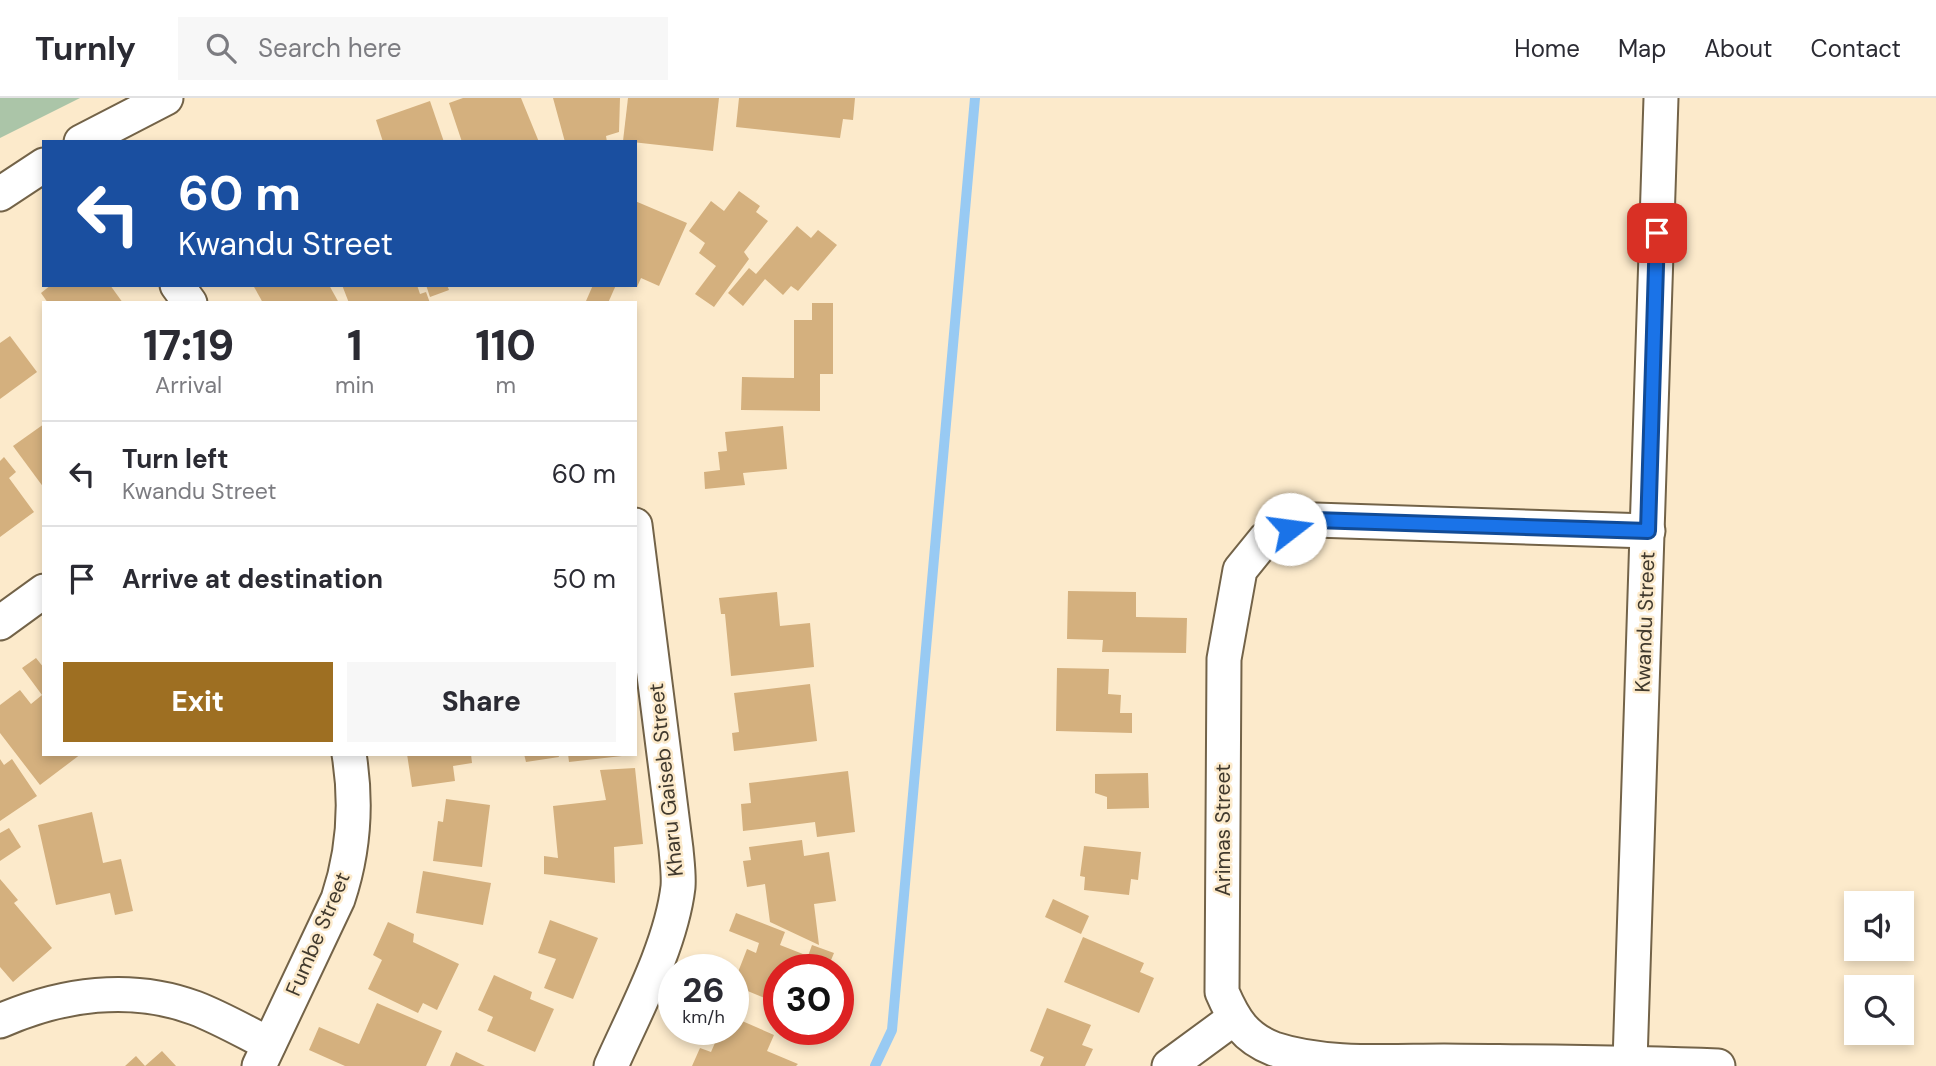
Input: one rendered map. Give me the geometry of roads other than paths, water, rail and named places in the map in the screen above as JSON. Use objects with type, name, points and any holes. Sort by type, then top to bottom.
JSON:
[{"type":"street","points":[[85,140],[166,98]]},
{"type":"street","name":"Kwandu Street","points":[[1630,1062],[1661,98]]},
{"type":"street","points":[[0,194],[42,166]]},
{"type":"street","name":"Arimas Street","points":[[1233,1019],[1222,992],[1224,659],[1240,570],[1266,538],[1315,520],[1648,531]]},
{"type":"street","name":"Kharu Gaiseb Street","points":[[611,1066],[647,987],[669,926],[678,886],[676,849],[637,541]]},
{"type":"street","points":[[0,622],[42,592]]},
{"type":"street","name":"Fumbe Street","points":[[264,1055],[338,898],[347,873],[354,818],[353,776],[349,756]]},
{"type":"street","points":[[0,1021],[31,1008],[64,1000],[130,994],[164,999],[197,1009],[264,1055]]},
{"type":"street","points":[[1169,1066],[1233,1019],[1257,1041],[1276,1050],[1330,1063],[1630,1062],[1717,1066]]},
{"type":"waterway","points":[[875,1066],[892,1030],[975,98]]}]
